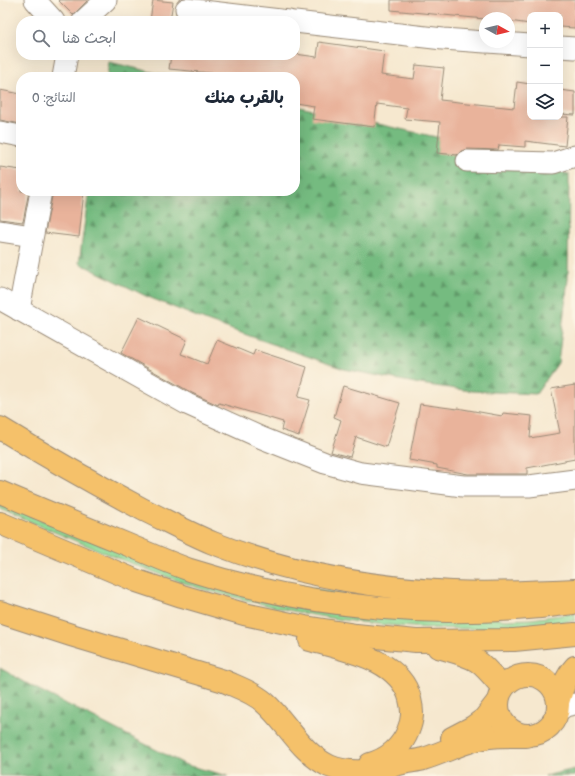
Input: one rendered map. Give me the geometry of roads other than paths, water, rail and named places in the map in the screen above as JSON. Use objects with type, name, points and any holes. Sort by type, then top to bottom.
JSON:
[{"type":"highway","points":[[0,428],[98,486],[173,524],[213,543],[294,569],[378,585],[430,591],[519,593],[575,590]]},
{"type":"highway","points":[[0,479],[77,513],[138,549]]},
{"type":"highway","points":[[0,492],[93,532],[190,570],[223,579],[323,601],[427,611],[542,607],[575,602]]},
{"type":"highway","points":[[0,523],[129,578]]},
{"type":"highway","points":[[0,538],[35,553],[71,564],[129,578],[244,614],[305,627],[356,635],[416,641],[514,640],[575,634]]},
{"type":"highway","points":[[219,607],[284,634],[363,655],[382,664],[398,676],[408,692],[413,710],[410,725],[404,741],[393,752],[380,760],[352,767],[328,766]]},
{"type":"highway","points":[[0,612],[224,681],[248,691],[264,701],[312,755],[328,766],[343,771],[363,772],[381,769],[407,762],[422,760],[473,740],[505,736],[526,736],[546,730],[563,706],[563,686],[569,674],[575,667]]},
{"type":"highway","points":[[416,641],[457,652],[477,662],[490,674],[501,695],[498,711],[501,720],[508,728],[516,733],[526,736]]},
{"type":"highway","points":[[407,762],[419,752],[473,727],[484,719],[509,682],[517,677],[526,675],[535,676],[543,680],[550,686],[563,706]]},
{"type":"street","points":[[36,0],[50,16]]},
{"type":"street","points":[[88,16],[106,0]]},
{"type":"street","points":[[186,9],[246,16]]},
{"type":"street","points":[[300,23],[443,39],[479,42]]},
{"type":"street","points":[[515,44],[527,45]]},
{"type":"street","points":[[563,47],[575,48]]},
{"type":"street","points":[[64,72],[66,60]]},
{"type":"street","points":[[0,132],[16,135]]},
{"type":"street","points":[[467,161],[554,163],[575,156]]},
{"type":"street","points":[[19,310],[40,196]]},
{"type":"street","points":[[0,231],[32,236]]},
{"type":"street","points":[[0,299],[187,404],[265,431],[325,463],[362,473],[463,486],[529,486],[575,480]]}]
